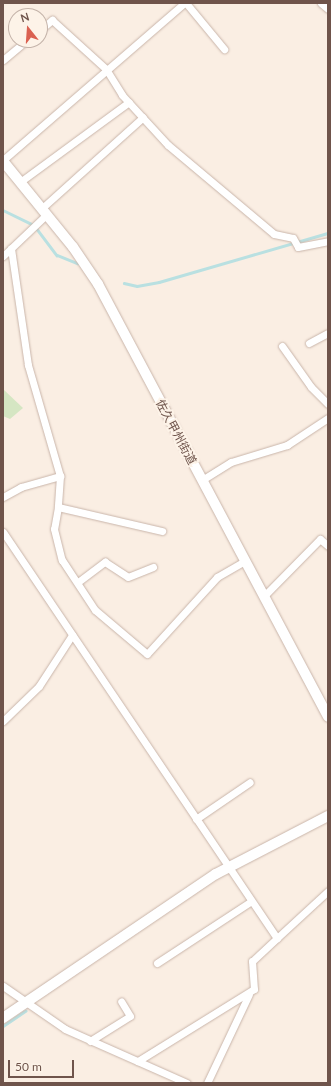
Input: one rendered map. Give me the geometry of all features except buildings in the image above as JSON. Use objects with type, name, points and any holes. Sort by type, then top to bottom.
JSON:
[{"type":"street","points":[[3,160],[76,100],[106,69],[185,3],[224,49]]},
{"type":"street","points":[[321,3],[328,9]]},
{"type":"street","points":[[48,23],[52,20],[106,69],[129,102],[168,145],[270,231],[295,243],[328,241]]},
{"type":"street","points":[[3,60],[17,48]]},
{"type":"street","points":[[20,182],[129,102]]},
{"type":"street","points":[[3,256],[44,212],[142,117]]},
{"type":"street","name":"佐久甲州街道","points":[[3,160],[98,284],[328,716]]},
{"type":"street","points":[[11,248],[28,365],[60,476],[58,507],[54,529],[59,554],[95,610],[147,654],[217,577],[245,561]]},
{"type":"street","points":[[309,343],[328,333]]},
{"type":"street","points":[[282,346],[311,387],[328,404]]},
{"type":"street","points":[[202,480],[231,462],[287,445],[328,418]]},
{"type":"street","points":[[3,497],[21,487],[60,476]]},
{"type":"street","points":[[58,507],[162,531]]},
{"type":"street","points":[[3,532],[229,868],[250,902],[277,938]]},
{"type":"street","points":[[264,596],[320,539],[328,546]]},
{"type":"street","points":[[78,582],[105,562],[118,574],[128,577],[153,567]]},
{"type":"street","points":[[3,721],[39,686],[72,635]]},
{"type":"street","points":[[196,819],[250,782]]},
{"type":"street","points":[[3,1018],[229,868],[328,816]]},
{"type":"street","points":[[207,1083],[249,994],[256,985],[249,967],[252,962],[328,891]]},
{"type":"street","points":[[157,963],[250,902]]},
{"type":"street","points":[[3,986],[90,1041],[187,1083]]},
{"type":"street","points":[[138,1061],[249,994]]},
{"type":"street","points":[[90,1041],[130,1016],[120,1001]]},
{"type":"green space","points":[[3,389],[23,408],[10,419],[3,416]]},
{"type":"waterway","points":[[3,210],[34,225],[57,255],[77,263]]},
{"type":"waterway","points":[[124,283],[137,286],[159,282],[328,233]]},
{"type":"waterway","points":[[3,1026],[25,1011]]}]
